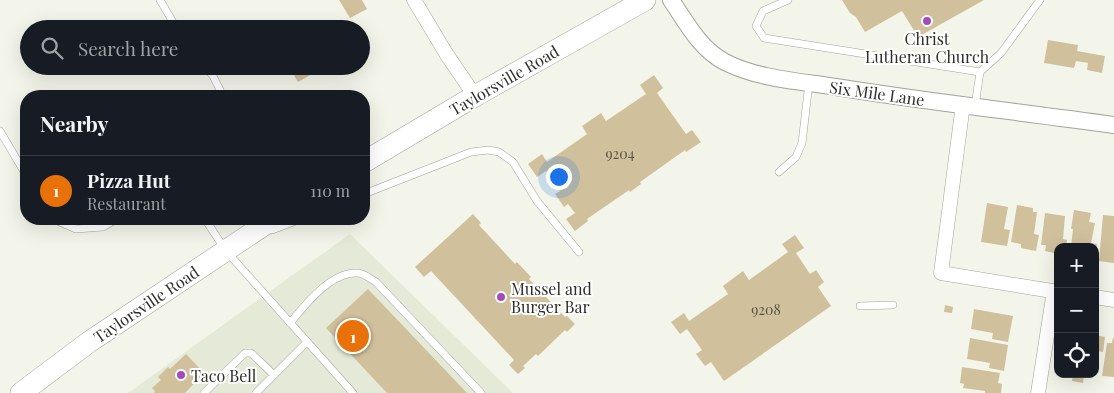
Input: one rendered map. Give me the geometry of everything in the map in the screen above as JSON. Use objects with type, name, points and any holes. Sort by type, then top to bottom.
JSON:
[{"type":"main road","name":"Taylorsville Road","points":[[370,158],[475,96],[645,0]]},
{"type":"main road","name":"Taylorsville Road","points":[[21,393],[89,342],[265,225]]},
{"type":"street","points":[[414,0],[447,56],[475,96]]},
{"type":"street","name":"Six Mile Lane","points":[[670,0],[701,44],[711,53],[725,62],[756,74],[1114,125]]},
{"type":"street","points":[[969,105],[941,273],[1054,291]]},
{"type":"street","points":[[1099,298],[1114,300]]},
{"type":"street","points":[[1038,393],[1054,302]]},
{"type":"lane","points":[[160,0],[172,20]]},
{"type":"lane","points":[[788,0],[763,11],[756,26],[764,38],[980,72]]},
{"type":"lane","points":[[969,105],[980,72],[1001,53],[1040,0]]},
{"type":"lane","points":[[212,75],[220,90]]},
{"type":"lane","points":[[779,172],[796,157],[802,143],[809,83]]},
{"type":"lane","points":[[0,131],[20,166]]},
{"type":"lane","points":[[370,192],[471,152],[488,150],[499,152],[514,162],[537,201],[579,252]]},
{"type":"lane","points":[[67,225],[76,229],[107,225]]},
{"type":"lane","points":[[210,225],[290,323],[353,393]]},
{"type":"lane","points":[[230,248],[286,225]]},
{"type":"lane","points":[[290,323],[316,292],[342,275],[359,273],[376,282],[481,393]]},
{"type":"lane","points":[[860,306],[893,305]]},
{"type":"lane","points":[[256,393],[307,342]]},
{"type":"lane","points":[[204,393],[245,353],[252,352],[274,375]]},
{"type":"lane","points":[[262,387],[268,393]]},
{"type":"shaded area","points":[[350,234],[513,393],[128,393]]},
{"type":"building","points":[[339,0],[362,0],[367,9],[350,18]]},
{"type":"building","name":"Christ Lutheran Church","points":[[842,0],[984,0],[918,37],[902,11],[865,32]]},
{"type":"building","points":[[1048,40],[1078,45],[1077,51],[1105,56],[1102,73],[1087,70],[1088,63],[1076,61],[1074,68],[1044,63]]},
{"type":"building","points":[[294,75],[310,75],[298,82]]},
{"type":"building","points":[[654,75],[663,88],[657,93],[686,134],[692,130],[701,142],[686,152],[685,150],[640,182],[641,184],[630,192],[629,190],[587,219],[588,221],[575,231],[566,219],[575,213],[568,204],[564,207],[555,194],[560,191],[546,171],[537,177],[528,164],[542,154],[547,162],[587,134],[582,126],[601,113],[606,121],[646,94],[640,85]]},
{"type":"building","points":[[987,203],[1008,207],[1004,229],[1010,230],[1007,246],[981,242]]},
{"type":"building","points":[[1017,205],[1033,208],[1033,212],[1037,212],[1034,234],[1039,235],[1036,251],[1021,248],[1021,244],[1011,242]]},
{"type":"building","points":[[1074,210],[1091,213],[1089,222],[1095,223],[1091,243],[1071,243],[1073,229],[1071,229]]},
{"type":"building","points":[[1045,213],[1065,216],[1063,239],[1067,240],[1067,243],[1054,243],[1054,253],[1045,251],[1046,245],[1041,245]]},
{"type":"building","name":"Mussel and Burger Bar","points":[[473,214],[481,223],[479,225],[515,264],[517,262],[531,277],[529,279],[565,317],[567,316],[575,324],[567,332],[565,330],[538,356],[536,354],[523,366],[525,368],[518,374],[509,365],[514,360],[431,271],[424,277],[415,267]]},
{"type":"building","points":[[1103,215],[1114,216],[1114,263],[1099,261]]},
{"type":"building","points":[[795,235],[804,248],[796,253],[810,274],[816,270],[824,282],[818,287],[831,306],[724,381],[711,362],[705,366],[696,354],[702,350],[687,329],[680,334],[671,322],[684,313],[689,321],[728,294],[723,286],[743,271],[749,280],[788,252],[782,244]]},
{"type":"building","points":[[368,289],[467,393],[387,393],[326,328]]},
{"type":"building","points":[[945,305],[953,307],[952,313],[944,312]]},
{"type":"building","points":[[974,309],[1013,316],[1008,342],[992,339],[993,333],[971,329]]},
{"type":"building","points":[[1099,336],[1105,337],[1103,352],[1099,351]]},
{"type":"building","points":[[970,338],[1008,345],[1004,371],[989,368],[990,363],[967,359]]},
{"type":"building","points":[[1113,338],[1114,377],[1102,376],[1107,343],[1112,343]]},
{"type":"building","name":"Taco Bell","points":[[186,354],[204,373],[185,393],[154,393],[155,391],[152,388],[161,380],[158,377]]},
{"type":"building","points":[[962,367],[1000,373],[998,383],[1002,384],[1001,393],[985,393],[985,391],[963,388],[964,384],[960,383]]},
{"type":"building","points":[[1072,378],[1084,378],[1083,383],[1072,381]]},
{"type":"place","name":"Christ Lutheran Church","points":[[927,21]]},
{"type":"place","name":"Mussel and Burger Bar","points":[[501,297]]},
{"type":"place","name":"Pizza Hut","points":[[353,336]]},
{"type":"place","name":"Taco Bell","points":[[181,375]]}]
